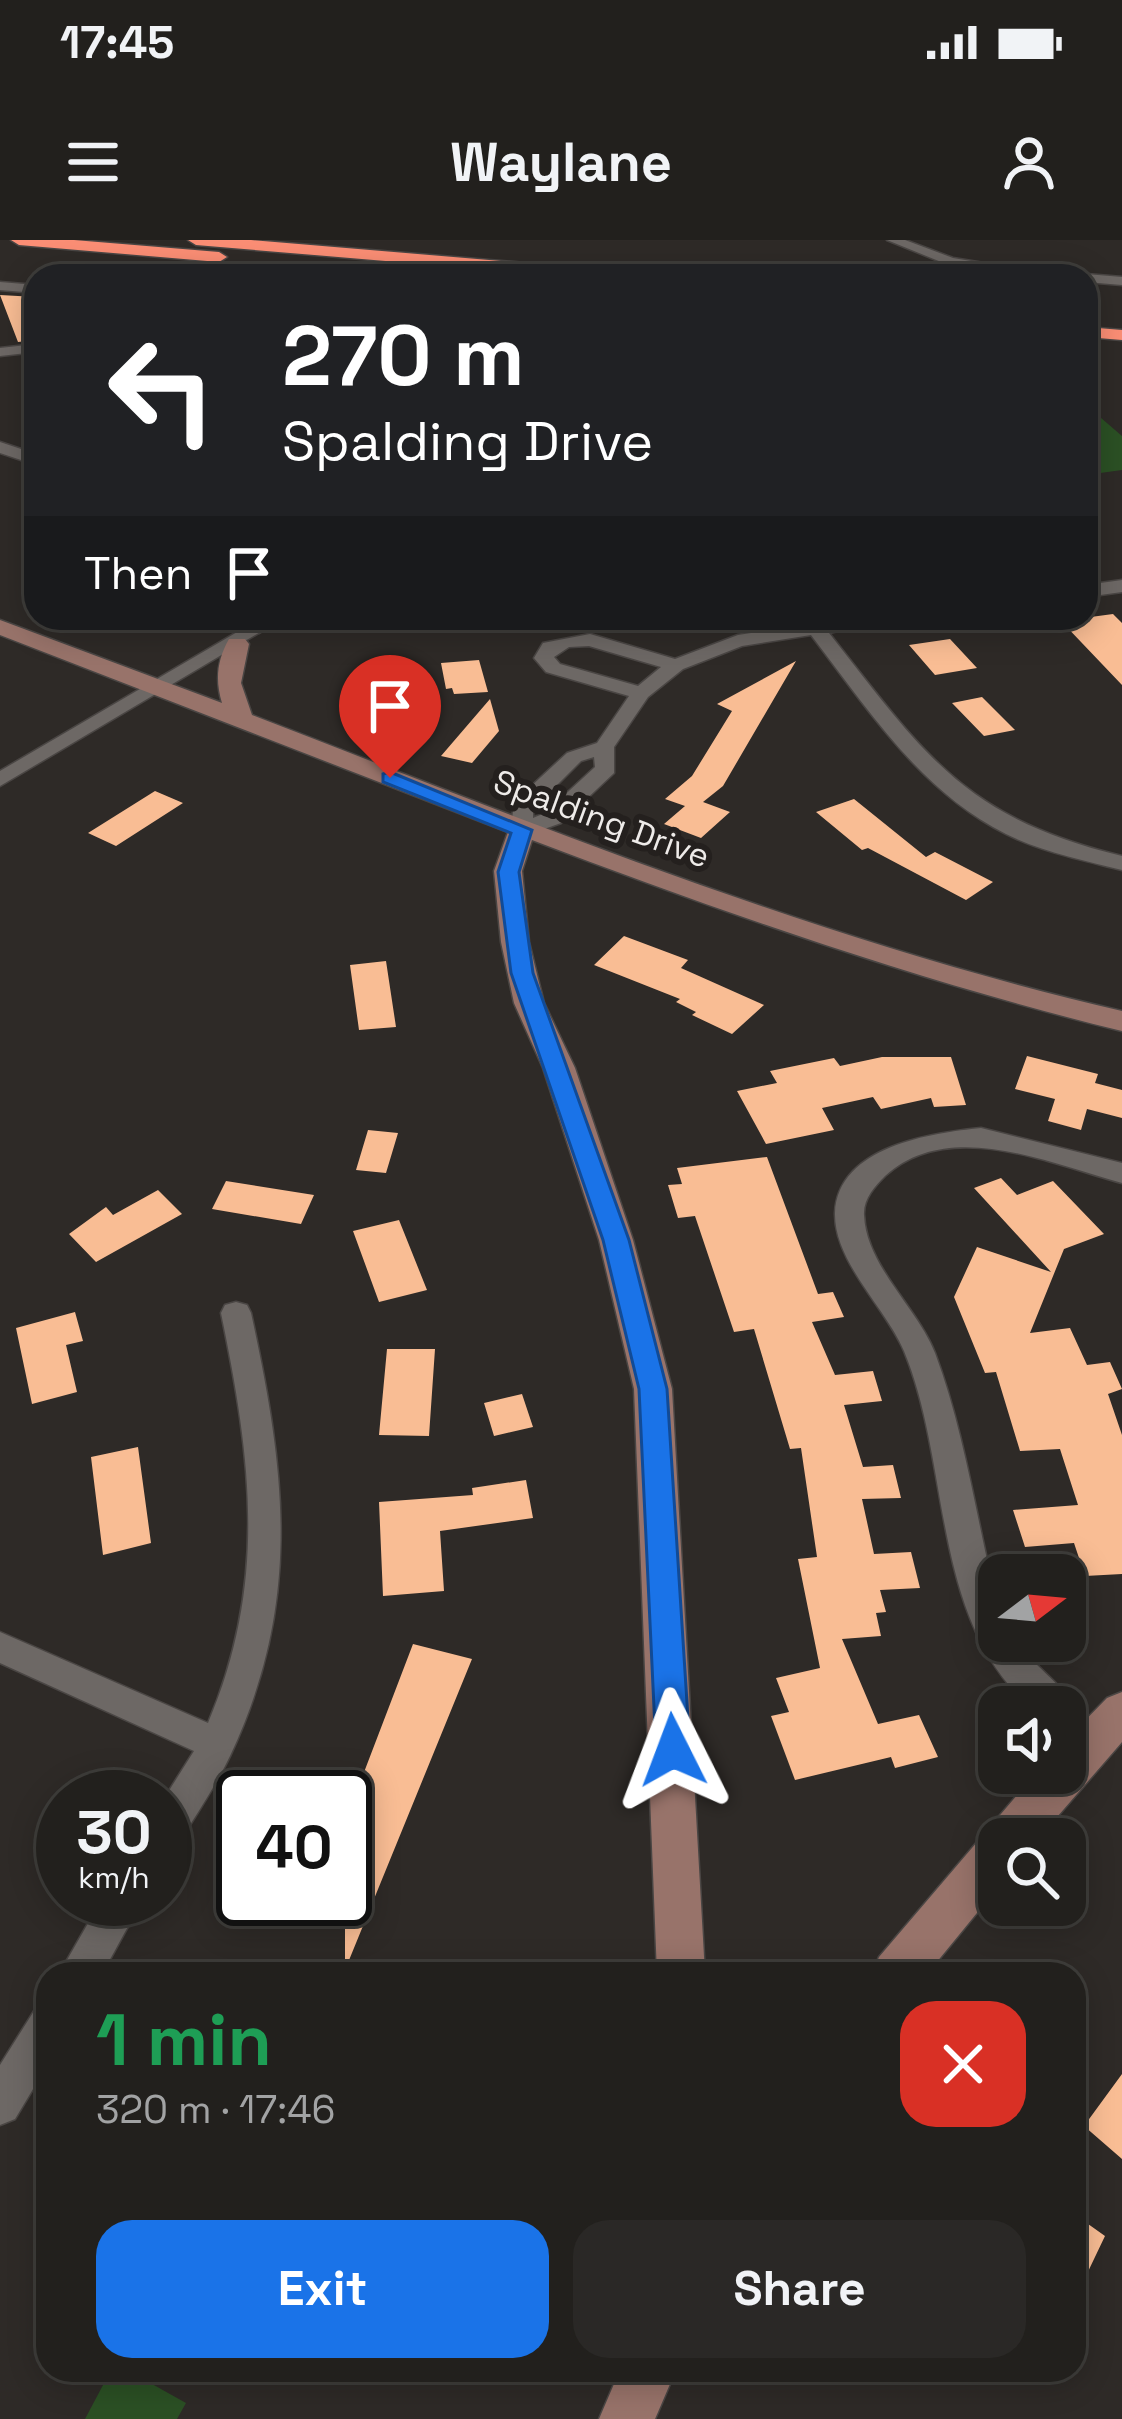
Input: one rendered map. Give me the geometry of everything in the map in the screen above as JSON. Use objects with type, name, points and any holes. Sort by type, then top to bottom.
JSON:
[{"type":"highway","points":[[19,240],[298,264]]},
{"type":"highway","points":[[196,240],[479,264]]},
{"type":"highway","points":[[0,251],[145,264]]},
{"type":"street","points":[[893,240],[966,264]]},
{"type":"street","name":"Spalding Drive","points":[[0,627],[522,830],[895,958],[1122,1021]]},
{"type":"street","points":[[0,780],[159,688],[240,630]]},
{"type":"street","points":[[242,720],[228,693],[226,673],[244,630]]},
{"type":"street","points":[[680,1962],[676,1795],[653,1389],[616,1240],[560,1068],[530,1003],[508,872],[522,830],[553,818],[606,768],[604,747],[641,693],[676,665],[738,641],[803,630]]},
{"type":"street","points":[[817,630],[932,776],[958,799],[1040,842],[1122,863]]},
{"type":"street","points":[[641,693],[553,668],[544,658],[550,647],[578,640],[676,665]]},
{"type":"street","points":[[1031,1686],[1018,1674],[982,1614],[938,1405],[917,1346],[857,1246],[849,1211],[861,1183],[886,1159],[924,1143],[981,1137],[1122,1173]]},
{"type":"street","points":[[192,1787],[218,1744],[258,1635],[271,1545],[262,1431],[236,1313]]},
{"type":"street","points":[[0,1647],[218,1744]]},
{"type":"street","points":[[1025,1818],[1043,1794]]},
{"type":"street","points":[[906,1962],[978,1876]]},
{"type":"street","points":[[95,1962],[112,1926]]},
{"type":"street","points":[[0,2104],[36,2045]]},
{"type":"street","points":[[627,2419],[643,2382]]},
{"type":"green space","points":[[1098,415],[1122,436],[1122,470],[1098,473]]},
{"type":"green space","points":[[105,2382],[148,2382],[186,2403],[177,2419],[85,2419]]},
{"type":"building","points":[[0,295],[24,296],[24,341],[18,342]]},
{"type":"building","points":[[1113,614],[1122,623],[1122,685],[1070,630],[1098,630],[1098,616]]},
{"type":"building","points":[[950,639],[977,668],[935,675],[909,645]]},
{"type":"building","points":[[479,660],[488,692],[454,694],[452,688],[446,689],[441,663]]},
{"type":"building","points":[[796,661],[723,786],[703,802],[730,812],[701,838],[664,824],[685,806],[665,799],[692,776],[732,711],[717,704]]},
{"type":"building","points":[[982,697],[1015,730],[984,736],[952,703]]},
{"type":"building","points":[[490,699],[499,731],[472,763],[441,756]]},
{"type":"building","points":[[155,791],[183,803],[116,846],[88,833]]},
{"type":"building","points":[[854,799],[926,857],[935,852],[993,882],[966,900],[868,848],[862,850],[816,812]]},
{"type":"building","points":[[624,936],[688,960],[681,968],[764,1005],[732,1034],[692,1015],[696,1012],[676,1002],[680,999],[594,965]]},
{"type":"building","points":[[386,961],[396,1027],[359,1030],[350,965]]},
{"type":"building","points":[[1027,1056],[1098,1074],[1095,1083],[1122,1090],[1122,1118],[1087,1109],[1081,1130],[1048,1121],[1055,1099],[1015,1089]]},
{"type":"building","points":[[882,1057],[951,1057],[966,1105],[934,1107],[931,1098],[881,1109],[873,1097],[822,1108],[834,1130],[766,1144],[737,1091],[777,1083],[770,1071],[834,1058],[840,1066]]},
{"type":"building","points":[[368,1130],[398,1133],[386,1173],[356,1170]]},
{"type":"building","points":[[767,1157],[818,1294],[833,1292],[844,1317],[812,1322],[835,1375],[873,1371],[882,1401],[844,1405],[863,1467],[893,1465],[901,1498],[862,1499],[874,1554],[911,1552],[920,1588],[880,1590],[886,1612],[876,1613],[881,1636],[842,1639],[878,1724],[919,1715],[938,1757],[895,1768],[891,1757],[795,1780],[771,1716],[789,1712],[776,1678],[820,1668],[798,1559],[817,1557],[801,1448],[790,1449],[754,1329],[734,1332],[695,1216],[678,1218],[668,1185],[682,1184],[677,1168]]},
{"type":"building","points":[[1001,1178],[1017,1195],[1053,1181],[1104,1234],[1064,1249],[1030,1333],[1070,1328],[1087,1365],[1110,1362],[1122,1389],[1108,1394],[1122,1435],[1122,1574],[1086,1576],[1086,1554],[1078,1554],[1074,1543],[1025,1547],[1013,1510],[1078,1505],[1060,1449],[1020,1451],[996,1372],[985,1373],[954,1297],[977,1247],[1051,1272],[974,1188]]},
{"type":"building","points":[[226,1181],[314,1195],[301,1224],[212,1209]]},
{"type":"building","points":[[158,1190],[182,1214],[96,1262],[69,1234],[106,1207],[113,1215]]},
{"type":"building","points":[[399,1220],[427,1290],[379,1302],[353,1231]]},
{"type":"building","points":[[75,1312],[83,1341],[66,1345],[77,1392],[32,1404],[16,1328]]},
{"type":"building","points":[[387,1349],[435,1349],[429,1436],[379,1435]]},
{"type":"building","points":[[522,1394],[533,1427],[494,1436],[484,1403]]},
{"type":"building","points":[[138,1447],[151,1543],[103,1555],[91,1457]]},
{"type":"building","points":[[526,1480],[533,1518],[440,1531],[444,1591],[383,1596],[379,1502],[473,1495],[472,1488]]},
{"type":"building","points":[[413,1644],[472,1659],[372,1904],[372,1770],[365,1770]]},
{"type":"building","points":[[345,1926],[363,1926],[348,1962]]},
{"type":"building","points":[[1122,2074],[1122,2159],[1086,2123]]},
{"type":"building","points":[[1086,2223],[1105,2236],[1086,2276]]},
{"type":"route","points":[[390,778],[522,830],[508,872],[522,973],[530,1003],[560,1068],[616,1240],[653,1389],[673,1750]]}]
